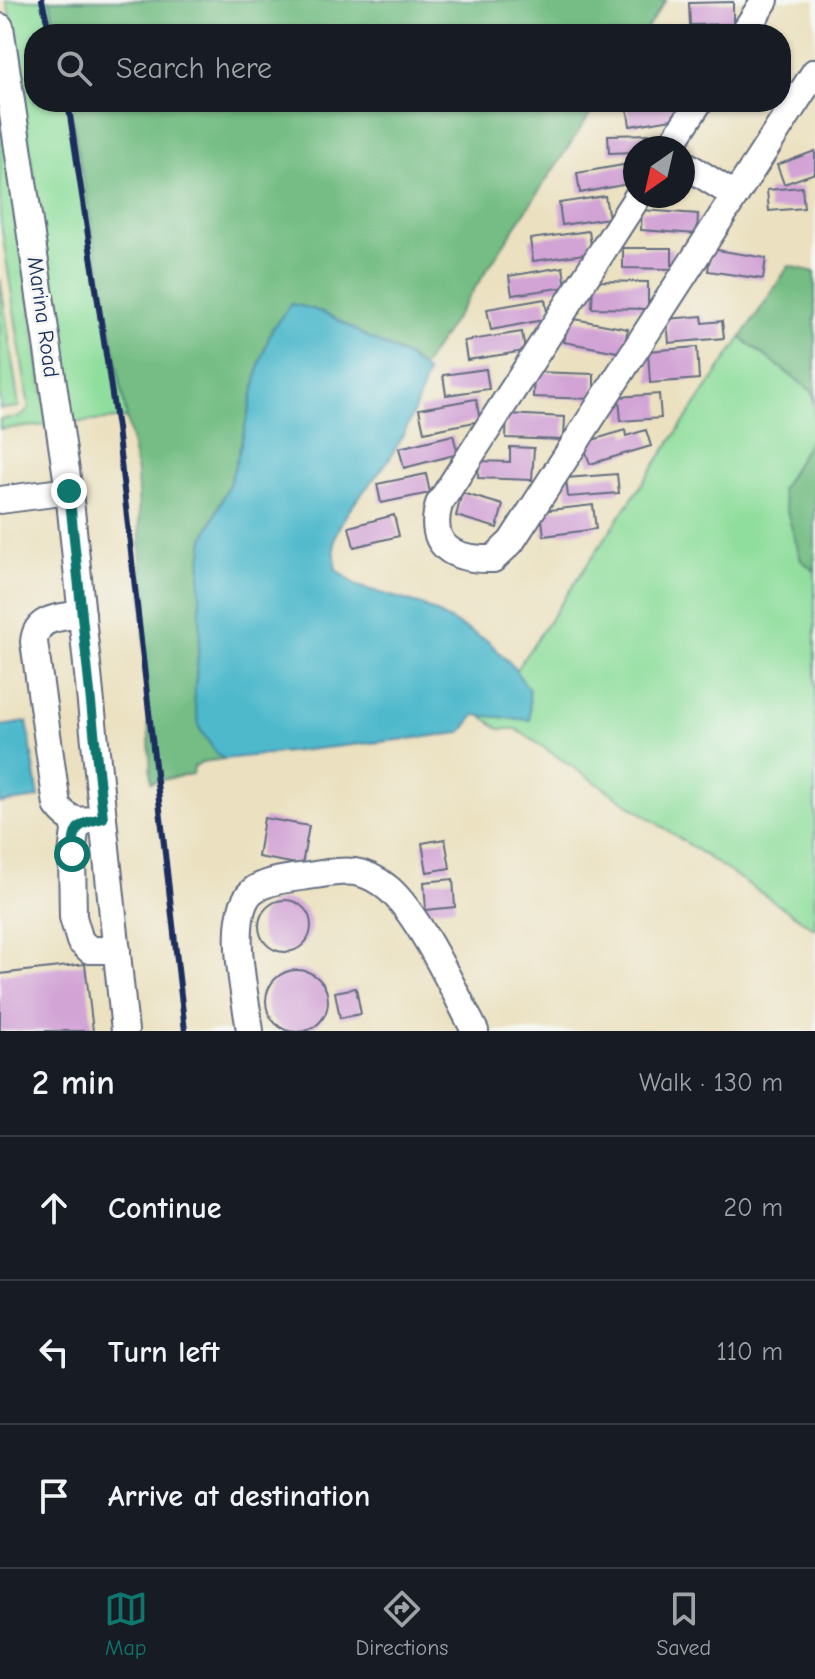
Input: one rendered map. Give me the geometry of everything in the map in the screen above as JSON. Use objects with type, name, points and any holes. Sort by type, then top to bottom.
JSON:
[{"type":"street","points":[[749,24],[765,0]]},
{"type":"street","name":"Marina Road","points":[[0,27],[69,491],[82,614],[93,820],[117,950],[125,1031]]},
{"type":"street","points":[[791,108],[815,72]]},
{"type":"street","points":[[677,136],[692,112]]},
{"type":"street","points":[[630,208],[439,504],[435,520],[441,539],[453,554],[469,560],[493,559],[511,542],[789,112]]},
{"type":"street","points":[[695,171],[734,195]]},
{"type":"street","points":[[0,500],[69,491]]},
{"type":"street","points":[[82,614],[44,621],[35,630],[34,642],[57,805],[74,821],[93,820]]},
{"type":"street","points":[[93,820],[75,831],[72,854],[75,923],[80,941],[90,950],[117,950]]},
{"type":"street","points":[[250,1031],[238,927],[241,908],[247,897],[255,889],[275,882],[357,871],[382,883],[407,910],[475,1031]]},
{"type":"green space","points":[[6,0],[50,0],[55,24],[24,24],[24,109]]},
{"type":"green space","points":[[50,0],[666,0],[650,24],[55,24]]},
{"type":"green space","points":[[0,104],[48,425],[0,429],[0,419],[20,416],[29,408],[0,217]]},
{"type":"green space","points":[[24,112],[71,112],[127,418],[70,423]]},
{"type":"green space","points":[[71,112],[591,112],[422,368],[406,355],[375,341],[261,360],[230,482],[204,539],[200,570],[200,634],[194,699],[217,754],[224,759],[202,762],[194,767],[193,774],[151,782],[137,473]]},
{"type":"green space","points":[[789,266],[815,272],[815,403],[813,392],[741,338]]},
{"type":"green space","points":[[0,278],[19,407],[0,409]]},
{"type":"green space","points":[[741,338],[813,392],[815,432],[781,490],[801,560],[815,571],[815,929],[516,729],[500,729],[480,715],[530,720],[528,690],[515,671]]},
{"type":"green space","points":[[815,432],[815,571],[801,560],[781,490]]},
{"type":"water","points":[[291,304],[334,318],[407,357],[427,373],[411,418],[395,449],[338,528],[334,541],[336,569],[357,586],[422,605],[488,641],[510,663],[529,690],[530,720],[475,715],[461,733],[224,759],[200,729],[194,699],[204,539],[230,482],[261,360],[272,329]]},
{"type":"water","points":[[27,722],[39,798],[0,803],[0,726]]},
{"type":"building","points":[[733,2],[733,24],[690,24],[689,3]]},
{"type":"building","points":[[628,112],[683,112],[684,117],[630,126]]},
{"type":"building","points":[[608,135],[654,136],[623,136],[623,152],[609,153]]},
{"type":"building","points":[[815,151],[815,173],[784,184],[777,165]]},
{"type":"building","points":[[623,165],[623,185],[580,193],[577,173]]},
{"type":"building","points":[[802,187],[804,208],[769,211],[767,190]]},
{"type":"building","points":[[605,196],[609,218],[562,225],[559,203]]},
{"type":"building","points":[[642,210],[698,214],[697,234],[641,230]]},
{"type":"building","points":[[589,231],[592,253],[533,261],[530,239]]},
{"type":"building","points":[[623,248],[672,248],[672,269],[623,268]]},
{"type":"building","points":[[711,249],[766,258],[763,279],[708,271]]},
{"type":"building","points":[[563,267],[566,287],[512,295],[509,276]]},
{"type":"building","points":[[593,281],[648,282],[648,309],[592,308]]},
{"type":"building","points":[[545,299],[548,319],[491,330],[487,309]]},
{"type":"building","points":[[702,316],[703,323],[722,321],[724,338],[669,343],[667,319]]},
{"type":"building","points":[[569,318],[628,329],[623,353],[564,342]]},
{"type":"building","points":[[522,332],[525,351],[467,360],[464,341]]},
{"type":"building","points":[[697,347],[699,379],[650,383],[648,351]]},
{"type":"building","points":[[486,369],[489,389],[446,395],[443,375]]},
{"type":"building","points":[[534,372],[594,374],[594,399],[533,397]]},
{"type":"building","points":[[659,394],[661,418],[621,421],[619,397]]},
{"type":"building","points":[[476,399],[480,421],[424,432],[419,409]]},
{"type":"building","points":[[507,414],[565,417],[564,440],[506,438]]},
{"type":"building","points":[[625,430],[626,436],[646,430],[651,446],[590,464],[583,443]]},
{"type":"building","points":[[453,435],[458,454],[404,468],[399,448]]},
{"type":"building","points":[[510,447],[534,448],[532,480],[478,478],[479,461],[510,462]]},
{"type":"building","points":[[426,474],[430,493],[381,503],[377,484]]},
{"type":"building","points":[[617,474],[619,493],[568,497],[566,478]]},
{"type":"building","points":[[462,493],[503,505],[497,528],[456,516]]},
{"type":"building","points":[[593,505],[596,529],[544,536],[541,511]]},
{"type":"building","points":[[394,515],[399,536],[354,547],[349,527]]},
{"type":"building","points":[[264,818],[309,826],[302,865],[258,857]]},
{"type":"building","points":[[445,839],[450,868],[427,872],[422,843]]},
{"type":"building","points":[[453,879],[455,907],[426,910],[424,882]]},
{"type":"building","points":[[285,900],[303,908],[311,926],[303,944],[285,952],[267,944],[259,926],[267,908]]},
{"type":"building","points":[[85,964],[93,1031],[0,1031],[0,974]]},
{"type":"building","points":[[297,970],[309,973],[319,979],[328,1001],[325,1013],[319,1023],[309,1029],[285,1029],[275,1023],[269,1013],[266,1001],[269,989],[275,979],[285,973]]},
{"type":"building","points":[[356,988],[361,1014],[340,1018],[335,992]]},
{"type":"railway","points":[[42,0],[48,24]]},
{"type":"railway","points":[[70,112],[117,428],[185,1031]]},
{"type":"route","points":[[69,491],[103,818],[82,822],[75,831],[72,854]]}]
